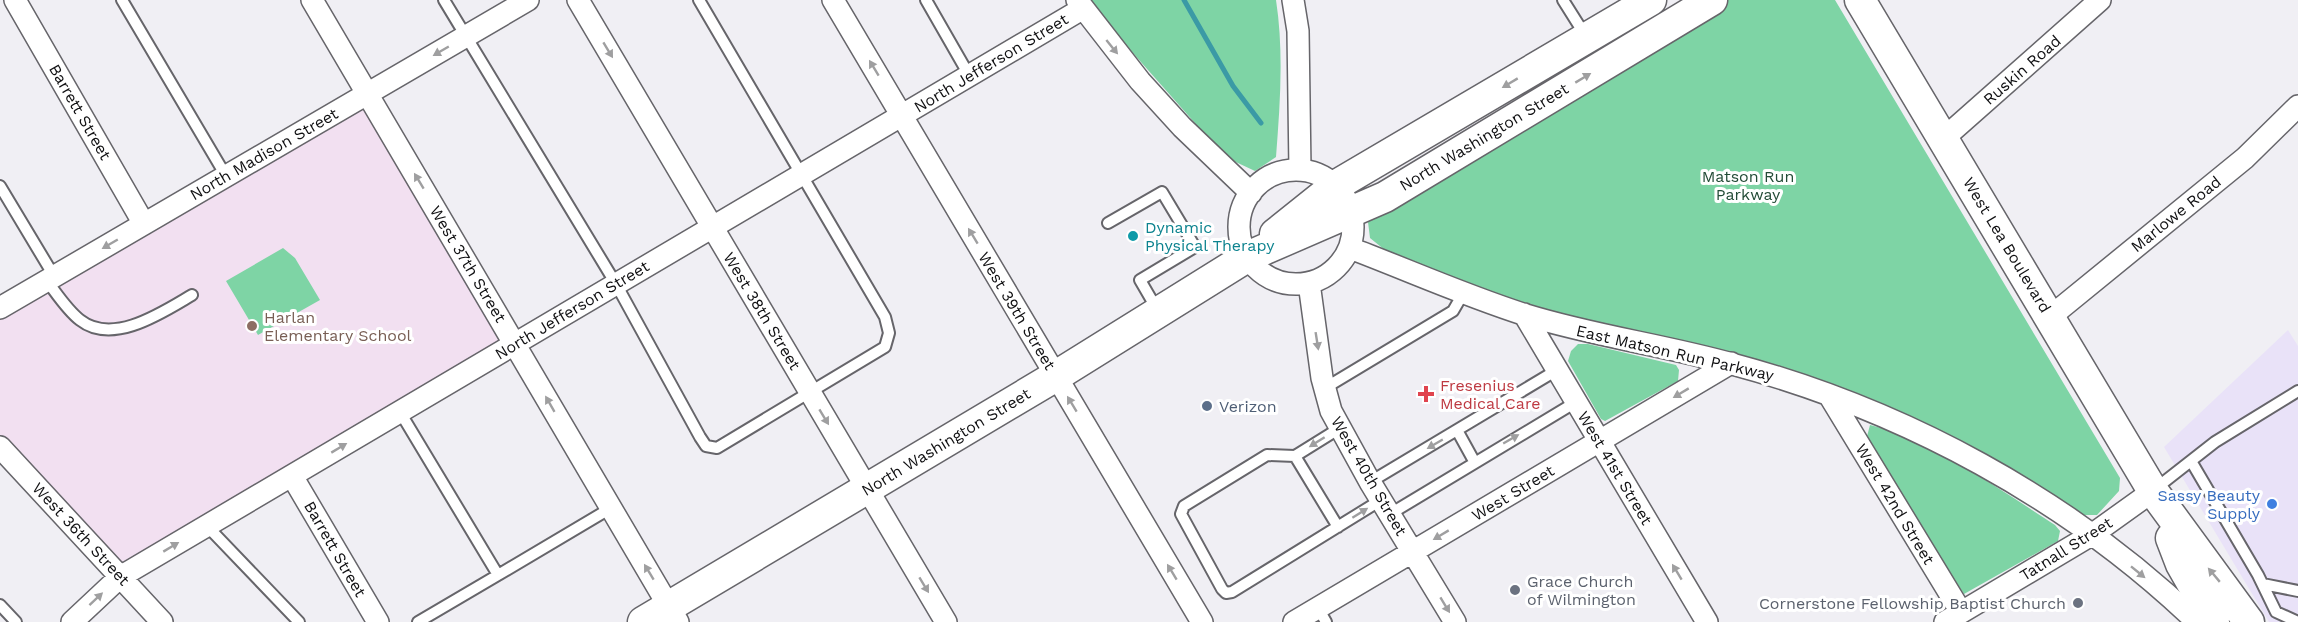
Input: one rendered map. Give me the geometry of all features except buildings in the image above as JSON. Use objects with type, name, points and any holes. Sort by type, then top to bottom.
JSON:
[{"type":"main road","name":"North Washington Street","points":[[1247,257],[1352,213],[1385,196],[1712,0]]},
{"type":"main road","name":"West Lea Boulevard","points":[[1860,0],[2152,491],[2249,622]]},
{"type":"main road","name":"North Washington Street","points":[[643,622],[674,614],[867,490],[1247,257],[1335,186],[1586,38],[1641,2]]},
{"type":"main road","name":"West Lea Boulevard","points":[[2152,491],[2181,564],[2214,622]]},
{"type":"street","name":"Barrett Street","points":[[15,0],[144,224]]},
{"type":"street","name":"West 37th Street","points":[[312,0],[674,614]]},
{"type":"street","name":"North Madison Street","points":[[0,308],[528,0]]},
{"type":"street","name":"West 38th Street","points":[[578,0],[946,622]]},
{"type":"street","name":"West 39th Street","points":[[833,0],[1202,622]]},
{"type":"street","points":[[1293,0],[1298,31],[1300,170]]},
{"type":"street","name":"Ruskin Road","points":[[1943,139],[2100,0]]},
{"type":"street","name":"North Jefferson Street","points":[[72,622],[120,577],[969,75],[1079,4]]},
{"type":"street","points":[[1079,4],[1151,93],[1251,193]]},
{"type":"street","name":"Marlowe Road","points":[[2050,317],[2245,158],[2298,106]]},
{"type":"street","points":[[1300,170],[1319,175],[1335,186],[1346,198],[1352,213],[1353,231],[1350,248],[1334,270],[1309,283],[1292,284],[1274,280],[1259,270],[1247,257],[1241,241],[1239,224],[1243,207],[1251,193],[1272,176],[1300,170]]},
{"type":"street","name":"East Matson Run Parkway","points":[[1350,248],[1524,314],[1628,342],[1731,363],[1829,395],[1930,437],[2019,487],[2093,534],[2197,622]]},
{"type":"street","name":"West 40th Street","points":[[1309,283],[1325,388],[1340,428],[1455,622]]},
{"type":"street","name":"West 41st Street","points":[[1524,314],[1707,622]]},
{"type":"street","name":"West Street","points":[[1294,622],[1322,615],[1413,552],[1731,363]]},
{"type":"street","name":"West 42nd Street","points":[[1829,395],[1958,619]]},
{"type":"street","name":"West 36th Street","points":[[0,447],[162,622]]},
{"type":"street","name":"Barrett Street","points":[[292,476],[378,622]]},
{"type":"street","name":"Tatnall Street","points":[[1958,619],[2093,534],[2152,491]]},
{"type":"lane","points":[[122,0],[226,176]]},
{"type":"lane","points":[[444,0],[616,284],[706,446],[717,448],[885,347],[889,333],[885,316],[699,0]]},
{"type":"lane","points":[[926,0],[969,75]]},
{"type":"lane","points":[[1563,0],[1586,38]]},
{"type":"lane","points":[[0,186],[50,279],[82,322],[105,328],[123,327],[149,320],[192,295]]},
{"type":"lane","points":[[1108,223],[1162,192],[1195,247],[1140,280],[1158,311]]},
{"type":"lane","points":[[1325,388],[1453,311],[1464,292]]},
{"type":"lane","points":[[1340,428],[1295,456],[1267,455],[1184,506],[1181,514],[1226,593],[1232,592],[1380,499],[1458,432],[1557,370]]},
{"type":"lane","points":[[2152,491],[2215,442],[2298,391]]},
{"type":"lane","points":[[1380,499],[1474,461],[1576,402]]},
{"type":"lane","points":[[400,412],[498,575]]},
{"type":"lane","points":[[1458,432],[1474,461]]},
{"type":"lane","points":[[1295,456],[1338,526]]},
{"type":"lane","points":[[2191,460],[2276,612],[2298,622]]},
{"type":"lane","points":[[418,622],[611,508]]},
{"type":"lane","points":[[207,526],[299,622]]},
{"type":"lane","points":[[2262,584],[2298,591]]},
{"type":"lane","points":[[0,605],[16,622]]},
{"type":"shaded area","name":"Harlan Elementary School","points":[[367,94],[514,344],[120,577],[0,447],[0,307]]},
{"type":"shaded area","points":[[2288,330],[2298,346],[2298,622],[2269,622],[2164,447]]},
{"type":"green space","points":[[1086,0],[1276,0],[1281,59],[1276,157],[1255,171],[1225,157]]},
{"type":"green space","name":"Matson Run Parkway","points":[[1726,0],[1835,0],[2120,478],[2119,491],[2097,515],[2077,515],[1942,434],[1638,337],[1508,301],[1396,259],[1370,238],[1367,214]]},
{"type":"green space","points":[[283,248],[295,258],[320,300],[258,335],[226,281]]},
{"type":"green space","points":[[1578,344],[1588,344],[1676,365],[1679,370],[1678,381],[1605,421],[1601,419],[1568,361],[1571,351]]},
{"type":"green space","points":[[1870,425],[1916,442],[1965,468],[2055,525],[2060,531],[2058,541],[1964,594],[1865,444]]},
{"type":"waterway","points":[[1184,0],[1233,86],[1261,123]]},
{"type":"place","name":"Dynamic Physical Therapy","points":[[1133,236]]},
{"type":"place","name":"Harlan Elementary School","points":[[252,326]]},
{"type":"place","name":"Fresenius Medical Care","points":[[1426,394]]},
{"type":"place","name":"Verizon","points":[[1207,406]]},
{"type":"place","name":"Sassy Beauty Supply","points":[[2272,504]]},
{"type":"place","name":"Grace Church of Wilmington","points":[[1515,590]]},
{"type":"place","name":"Cornerstone Fellowship Baptist Church","points":[[2078,603]]}]
